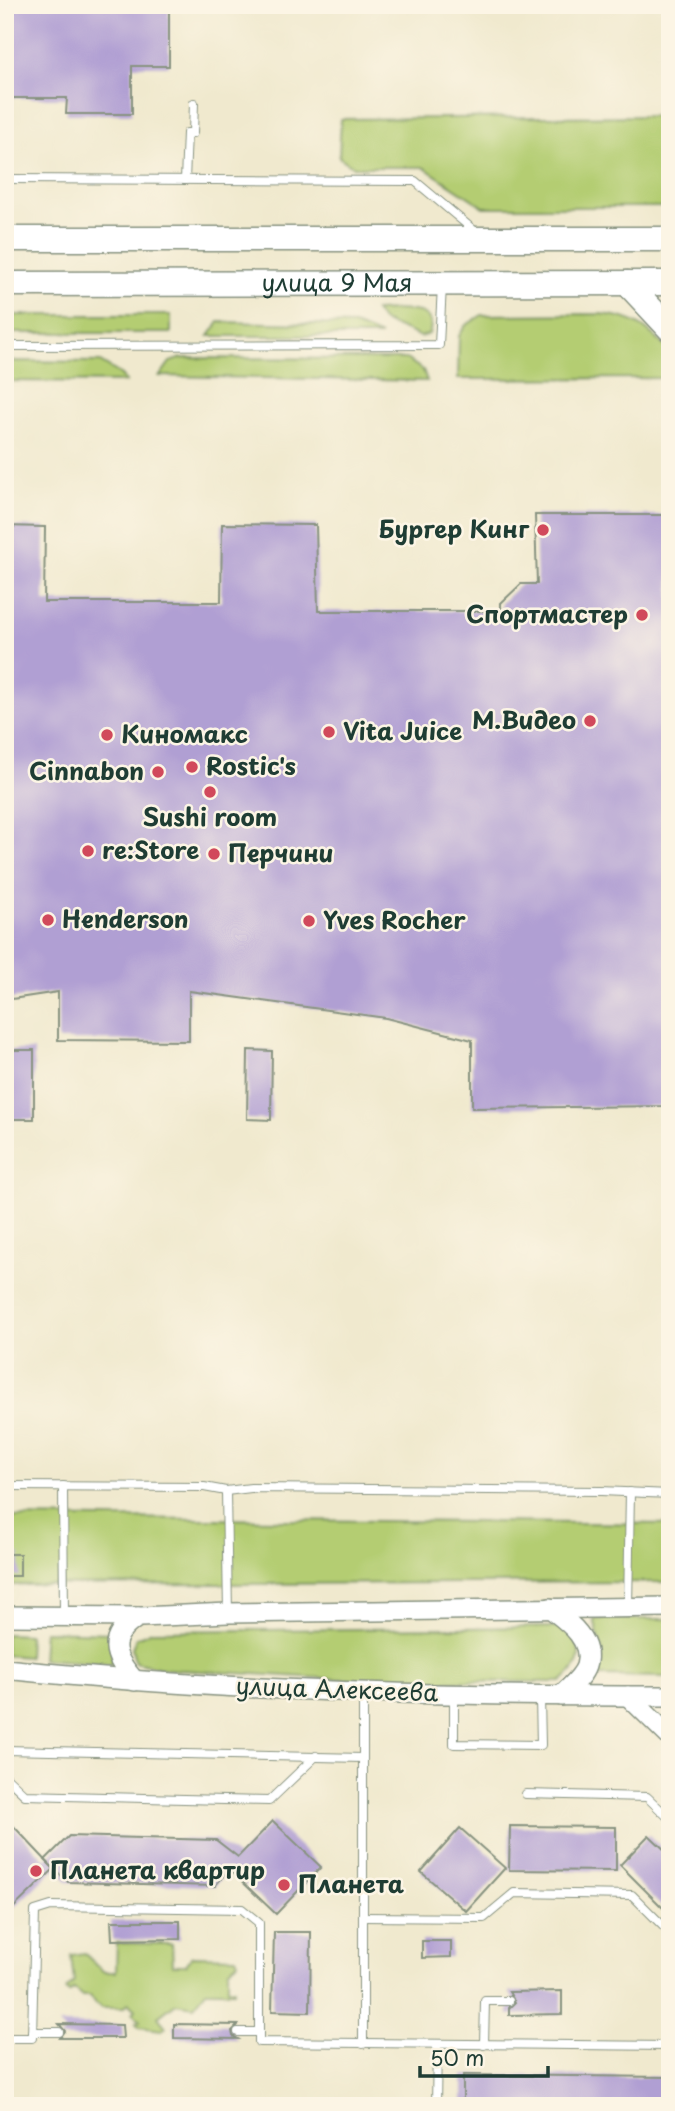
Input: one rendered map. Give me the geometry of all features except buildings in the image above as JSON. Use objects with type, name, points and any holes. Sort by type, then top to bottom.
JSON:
[{"type":"main road","name":"улица 9 Мая","points":[[5,239],[670,239]]},
{"type":"main road","name":"улица 9 Мая","points":[[5,284],[670,283]]},
{"type":"main road","points":[[627,284],[670,329]]},
{"type":"street","points":[[5,1616],[138,1617],[228,1613],[670,1607]]},
{"type":"street","points":[[550,1608],[583,1637],[586,1653],[586,1665],[561,1696]]},
{"type":"street","points":[[135,1681],[116,1656],[116,1642],[124,1626],[138,1617]]},
{"type":"street","name":"улица Алексеева","points":[[5,1669],[135,1681],[363,1693],[540,1697],[670,1696]]},
{"type":"street","points":[[628,1696],[670,1737]]},
{"type":"lane","points":[[185,180],[187,133],[193,133],[194,103]]},
{"type":"lane","points":[[5,179],[415,181],[484,239]]},
{"type":"lane","points":[[5,346],[439,345],[442,285]]},
{"type":"lane","points":[[5,1486],[204,1487],[226,1491],[262,1488],[670,1494]]},
{"type":"lane","points":[[63,1486],[64,1616]]},
{"type":"lane","points":[[226,1491],[228,1613]]},
{"type":"lane","points":[[628,1608],[631,1492]]},
{"type":"lane","points":[[363,1693],[363,2044]]},
{"type":"lane","points":[[454,1695],[454,1744],[541,1745],[540,1697]]},
{"type":"lane","points":[[5,1750],[363,1758]]},
{"type":"lane","points":[[5,1776],[25,1795],[269,1801],[316,1756]]},
{"type":"lane","points":[[526,1794],[647,1797],[670,1819]]},
{"type":"lane","points":[[363,1917],[484,1918],[514,1893],[632,1895],[670,1933]]},
{"type":"lane","points":[[5,2038],[32,2038],[35,1911],[51,1906],[242,1909],[259,1923],[260,2042],[670,2046]]},
{"type":"lane","points":[[484,2045],[485,2001],[509,2001]]},
{"type":"lane","points":[[32,2032],[59,2032]]},
{"type":"lane","points":[[238,2032],[259,2032]]},
{"type":"lane","points":[[436,2106],[437,2045]]},
{"type":"green space","points":[[670,102],[670,207],[484,207],[423,167],[354,167],[339,157],[341,119],[656,116]]},
{"type":"green space","points":[[403,310],[422,313],[428,317],[431,324],[429,334],[421,337],[382,321],[375,311]]},
{"type":"green space","points":[[601,314],[632,321],[655,336],[670,352],[670,378],[458,379],[459,336],[465,326],[482,315]]},
{"type":"green space","points":[[5,315],[171,315],[171,333],[5,333]]},
{"type":"green space","points":[[219,322],[354,325],[381,336],[209,336]]},
{"type":"green space","points":[[182,358],[406,359],[423,370],[427,381],[160,376],[170,362]]},
{"type":"green space","points":[[5,361],[100,362],[120,374],[126,382],[5,381]]},
{"type":"green space","points":[[5,1517],[670,1524],[670,1582],[5,1585]]},
{"type":"green space","points":[[594,1619],[670,1619],[670,1677],[595,1676],[602,1651]]},
{"type":"green space","points":[[557,1627],[576,1638],[579,1652],[578,1663],[561,1682],[373,1681],[164,1669],[135,1662],[132,1648],[136,1638],[152,1631]]},
{"type":"green space","points":[[44,1631],[112,1633],[112,1664],[42,1659]]},
{"type":"green space","points":[[5,1634],[29,1635],[28,1657],[5,1655]]},
{"type":"green space","points":[[117,1943],[172,1944],[173,1965],[186,1965],[192,1956],[236,1957],[238,1962],[228,1970],[228,1988],[234,1991],[206,1991],[194,2006],[176,2003],[158,2017],[166,2027],[162,2030],[139,2027],[136,2023],[140,2021],[132,2013],[135,2010],[128,2003],[123,2008],[101,2008],[89,1996],[82,1996],[74,1989],[69,1993],[66,1990],[74,1982],[71,1955],[84,1953],[104,1972],[116,1972]]},
{"type":"place","name":"Бургер Кинг","points":[[543,530]]},
{"type":"place","name":"Спортмастер","points":[[642,615]]},
{"type":"place","name":"М.Видео","points":[[590,721]]},
{"type":"place","name":"Vita Juice","points":[[329,732]]},
{"type":"place","name":"Киномакс","points":[[107,735]]},
{"type":"place","name":"Rostic's","points":[[192,767]]},
{"type":"place","name":"Cinnabon","points":[[158,772]]},
{"type":"place","name":"Sushi room","points":[[210,792]]},
{"type":"place","name":"re:Store","points":[[88,851]]},
{"type":"place","name":"Перчини","points":[[214,854]]},
{"type":"place","name":"Henderson","points":[[48,920]]},
{"type":"place","name":"Yves Rocher","points":[[309,921]]},
{"type":"place","name":"Планета квартир","points":[[36,1871]]},
{"type":"place","name":"Планета","points":[[284,1885]]}]
